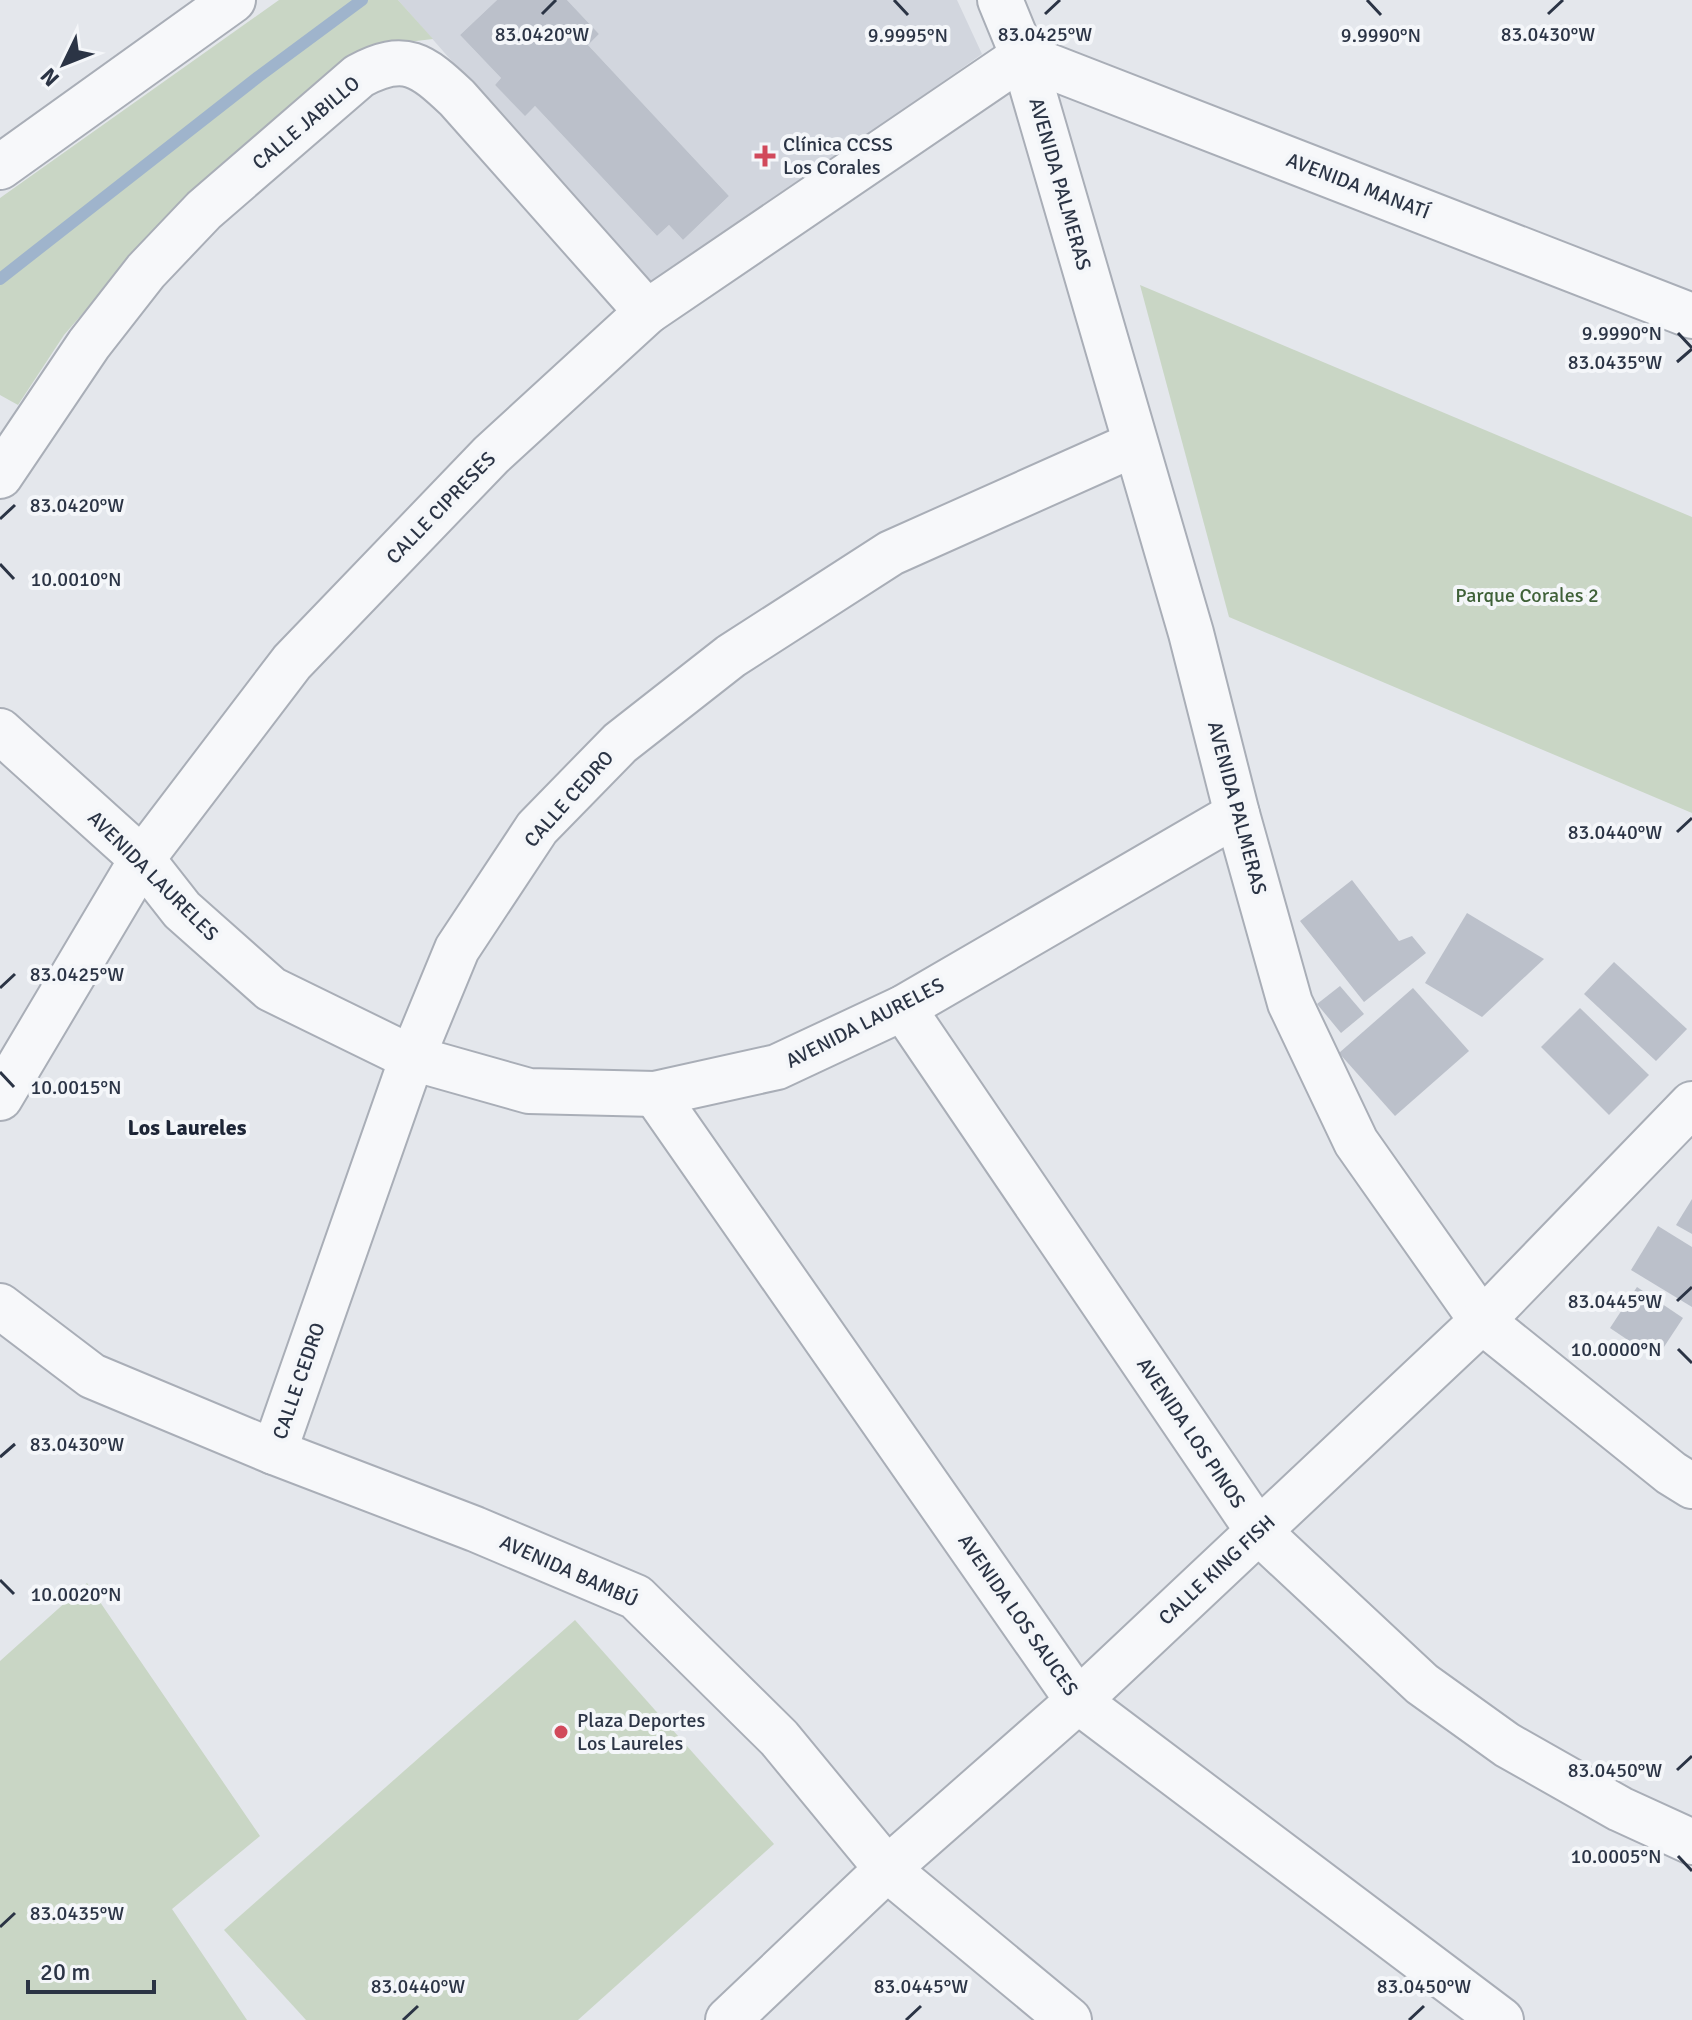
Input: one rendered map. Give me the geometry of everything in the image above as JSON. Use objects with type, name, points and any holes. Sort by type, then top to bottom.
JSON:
[{"type":"street","name":"AVENIDA PALMERAS","points":[[1000,0],[1023,56],[1191,633],[1290,1003],[1356,1142],[1482,1321],[1671,1473],[1692,1486]]},
{"type":"street","points":[[0,167],[230,1]]},
{"type":"street","name":"CALLE CIPRESES","points":[[0,1098],[142,859],[292,662],[491,455],[647,312],[1023,56]]},
{"type":"street","name":"AVENIDA MANATÍ","points":[[1023,56],[1692,316]]},
{"type":"street","name":"CALLE JABILLO","points":[[0,476],[73,367],[146,271],[204,210],[359,76],[381,64],[405,63],[429,72],[457,98],[647,312]]},
{"type":"street","name":"CALLE CEDRO","points":[[274,1452],[412,1058],[457,949],[537,828],[620,743],[731,656],[891,553],[1135,444]]},
{"type":"street","name":"AVENIDA LAURELES","points":[[0,731],[142,859],[182,910],[271,989],[412,1058],[529,1091],[655,1094],[777,1067],[903,1008],[1237,814]]},
{"type":"street","name":"AVENIDA LOS PINOS","points":[[903,1008],[1258,1531],[1422,1684],[1507,1745],[1620,1809],[1692,1842]]},
{"type":"street","name":"AVENIDA LOS SAUCES","points":[[655,1094],[1078,1701],[1501,2020]]},
{"type":"street","name":"CALLE KING FISH","points":[[728,2020],[887,1869],[1078,1701],[1482,1321],[1692,1104]]},
{"type":"street","name":"AVENIDA BAMBÚ","points":[[0,1306],[92,1376],[274,1452],[475,1529],[636,1597],[779,1738],[887,1869],[1069,2020]]},
{"type":"shaded area","name":"Clínica CCSS Los Corales","points":[[398,0],[497,0],[460,35],[501,78],[495,85],[525,115],[535,106],[657,236],[669,225],[683,240],[729,196],[588,45],[599,34],[567,0],[957,0],[982,54],[652,288]]},
{"type":"green space","points":[[279,0],[398,0],[433,39],[391,44],[156,229],[64,335],[18,405],[0,395],[0,198]]},
{"type":"green space","name":"Parque Corales 2","points":[[1140,285],[1692,517],[1692,813],[1229,617]]},
{"type":"green space","points":[[87,1583],[260,1836],[172,1909],[247,2020],[0,2020],[0,1661]]},
{"type":"green space","name":"Plaza Deportes Los Laureles","points":[[575,1620],[774,1844],[578,2020],[306,2020],[224,1930]]},
{"type":"building","points":[[497,0],[567,0],[599,34],[588,45],[729,196],[683,240],[669,225],[657,236],[535,106],[525,116],[495,85],[501,78],[460,35]]},
{"type":"building","points":[[1352,880],[1399,941],[1412,936],[1426,953],[1364,1002],[1300,921]]},
{"type":"building","points":[[1467,913],[1544,959],[1482,1017],[1425,983]]},
{"type":"building","points":[[1614,962],[1687,1029],[1656,1061],[1584,994]]},
{"type":"building","points":[[1340,986],[1364,1014],[1341,1033],[1317,1004]]},
{"type":"building","points":[[1413,988],[1469,1051],[1395,1116],[1339,1053]]},
{"type":"building","points":[[1580,1008],[1649,1075],[1609,1115],[1541,1047]]},
{"type":"building","points":[[1692,1199],[1692,1234],[1676,1225]]},
{"type":"building","points":[[1658,1226],[1692,1247],[1692,1307],[1631,1270]]},
{"type":"building","points":[[1637,1287],[1683,1318],[1656,1359],[1610,1328]]},
{"type":"waterway","points":[[0,279],[258,77],[362,0]]},
{"type":"place","name":"Clínica CCSS Los Corales","points":[[765,156]]},
{"type":"place","name":"Plaza Deportes Los Laureles","points":[[561,1732]]},
{"type":"district","name":"Los Laureles","points":[[187,1127]]}]
